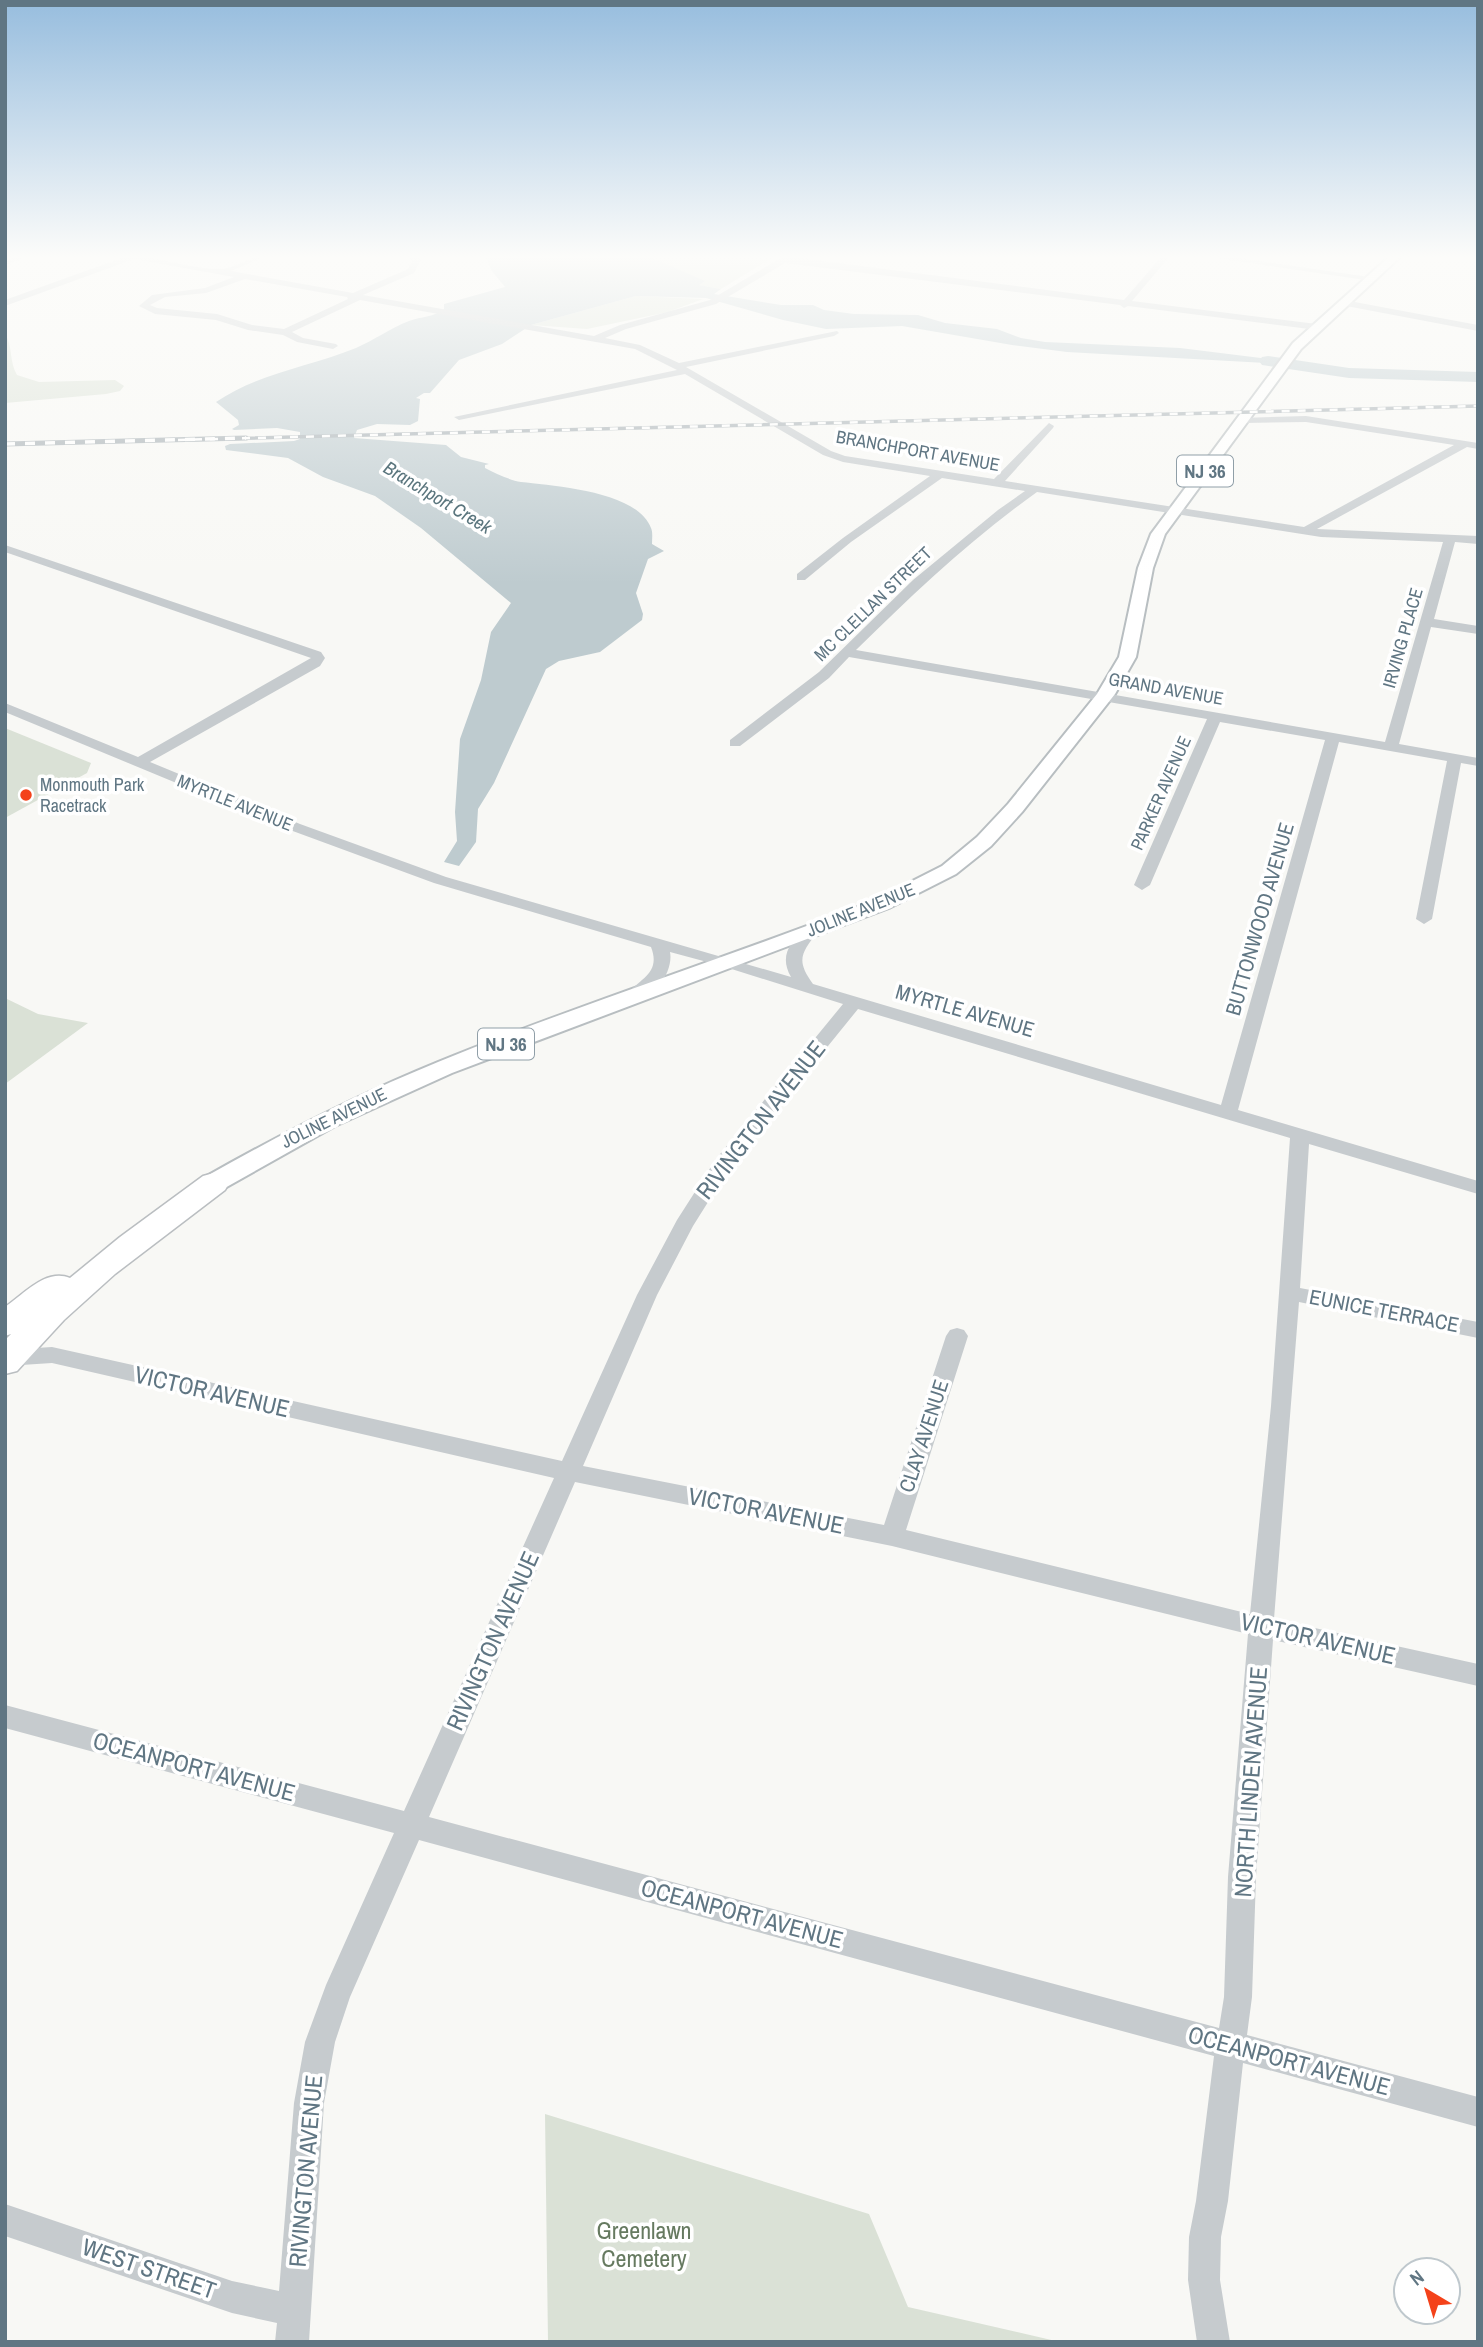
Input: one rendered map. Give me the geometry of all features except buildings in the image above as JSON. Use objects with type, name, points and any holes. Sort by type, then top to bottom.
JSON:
[{"type":"highway","name":"NJ 36","points":[[15,1347],[116,1243],[214,1183]]},
{"type":"main road","name":"JOLINE AVENUE","points":[[214,1183],[297,1135],[370,1098],[635,995],[890,902],[919,888],[976,849],[1013,808],[1120,674],[1132,645],[1143,568],[1158,534],[1284,366]]},
{"type":"street","name":"BRANCHPORT AVENUE","points":[[676,366],[836,457],[1305,531],[1478,540]]},
{"type":"street","points":[[459,417],[697,366]]},
{"type":"street","points":[[1244,420],[1306,419],[1471,445]]},
{"type":"street","points":[[997,483],[1049,426]]},
{"type":"street","points":[[1305,531],[1471,445]]},
{"type":"street","points":[[802,577],[847,540],[940,474]]},
{"type":"street","name":"MC CLELLAN STREET","points":[[735,743],[848,653],[924,576],[1002,512],[1035,489]]},
{"type":"street","name":"IRVING PLACE","points":[[1391,747],[1450,539]]},
{"type":"street","points":[[5,548],[316,655],[318,658],[315,663],[137,764]]},
{"type":"street","points":[[1425,622],[1478,630]]},
{"type":"street","name":"GRAND AVENUE","points":[[848,653],[1478,762]]},
{"type":"street","name":"MYRTLE AVENUE","points":[[5,707],[137,764],[295,827],[438,879],[657,944],[728,962],[1478,1188]]},
{"type":"street","name":"PARKER AVENUE","points":[[1142,886],[1215,717]]},
{"type":"street","name":"BUTTONWOOD AVENUE","points":[[1228,1113],[1333,738]]},
{"type":"street","points":[[1424,919],[1455,758]]},
{"type":"street","points":[[808,988],[797,973],[792,960],[796,946],[810,931]]},
{"type":"street","points":[[635,995],[659,975],[663,955],[657,944]]},
{"type":"street","name":"RIVINGTON AVENUE","points":[[292,2342],[309,2103],[320,2042],[336,1995],[647,1295],[697,1203],[729,1156],[854,1002]]},
{"type":"street","name":"NORTH LINDEN AVENUE","points":[[1214,2342],[1203,2280],[1205,2237],[1238,1997],[1242,1877],[1300,1136]]},
{"type":"street","name":"EUNICE TERRACE","points":[[1289,1293],[1478,1330]]},
{"type":"street","name":"CLAY AVENUE","points":[[892,1536],[957,1336]]},
{"type":"street","name":"VICTOR AVENUE","points":[[15,1347],[569,1472],[892,1536],[1262,1628],[1478,1675]]},
{"type":"street","name":"OCEANPORT AVENUE","points":[[5,1716],[1478,2112]]},
{"type":"street","name":"WEST STREET","points":[[5,2220],[232,2297],[294,2310]]},
{"type":"green space","points":[[5,366],[13,366],[17,375],[39,382],[115,380],[124,386],[120,391],[106,394],[5,403]]},
{"type":"green space","name":"Monmouth Park Racetrack","points":[[5,728],[91,763],[87,773],[5,818]]},
{"type":"green space","points":[[5,998],[38,1014],[88,1023],[5,1084]]},
{"type":"green space","name":"Greenlawn Cemetery","points":[[545,2114],[869,2214],[908,2307],[1060,2342],[548,2342]]},
{"type":"water","name":"Branchport Creek","points":[[304,366],[454,366],[430,393],[416,398],[420,399],[418,421],[410,425],[377,424],[357,430],[354,438],[446,445],[461,457],[489,464],[485,465],[485,468],[512,480],[613,498],[643,516],[652,530],[652,544],[664,551],[648,559],[636,593],[643,614],[642,620],[600,652],[559,661],[546,669],[494,783],[478,809],[476,842],[459,866],[444,862],[457,841],[455,812],[460,739],[481,680],[491,632],[511,603],[421,528],[375,496],[323,477],[288,458],[226,450],[225,446],[230,444],[300,439],[300,432],[277,428],[234,430],[232,429],[239,425],[238,420],[216,402],[267,377]]},
{"type":"waterway","points":[[1299,366],[1349,373],[1478,377]]},
{"type":"railway","points":[[178,440],[1478,406]]},
{"type":"railway","points":[[5,444],[246,438]]},
{"type":"place","name":"Monmouth Park Racetrack","points":[[26,795]]}]
